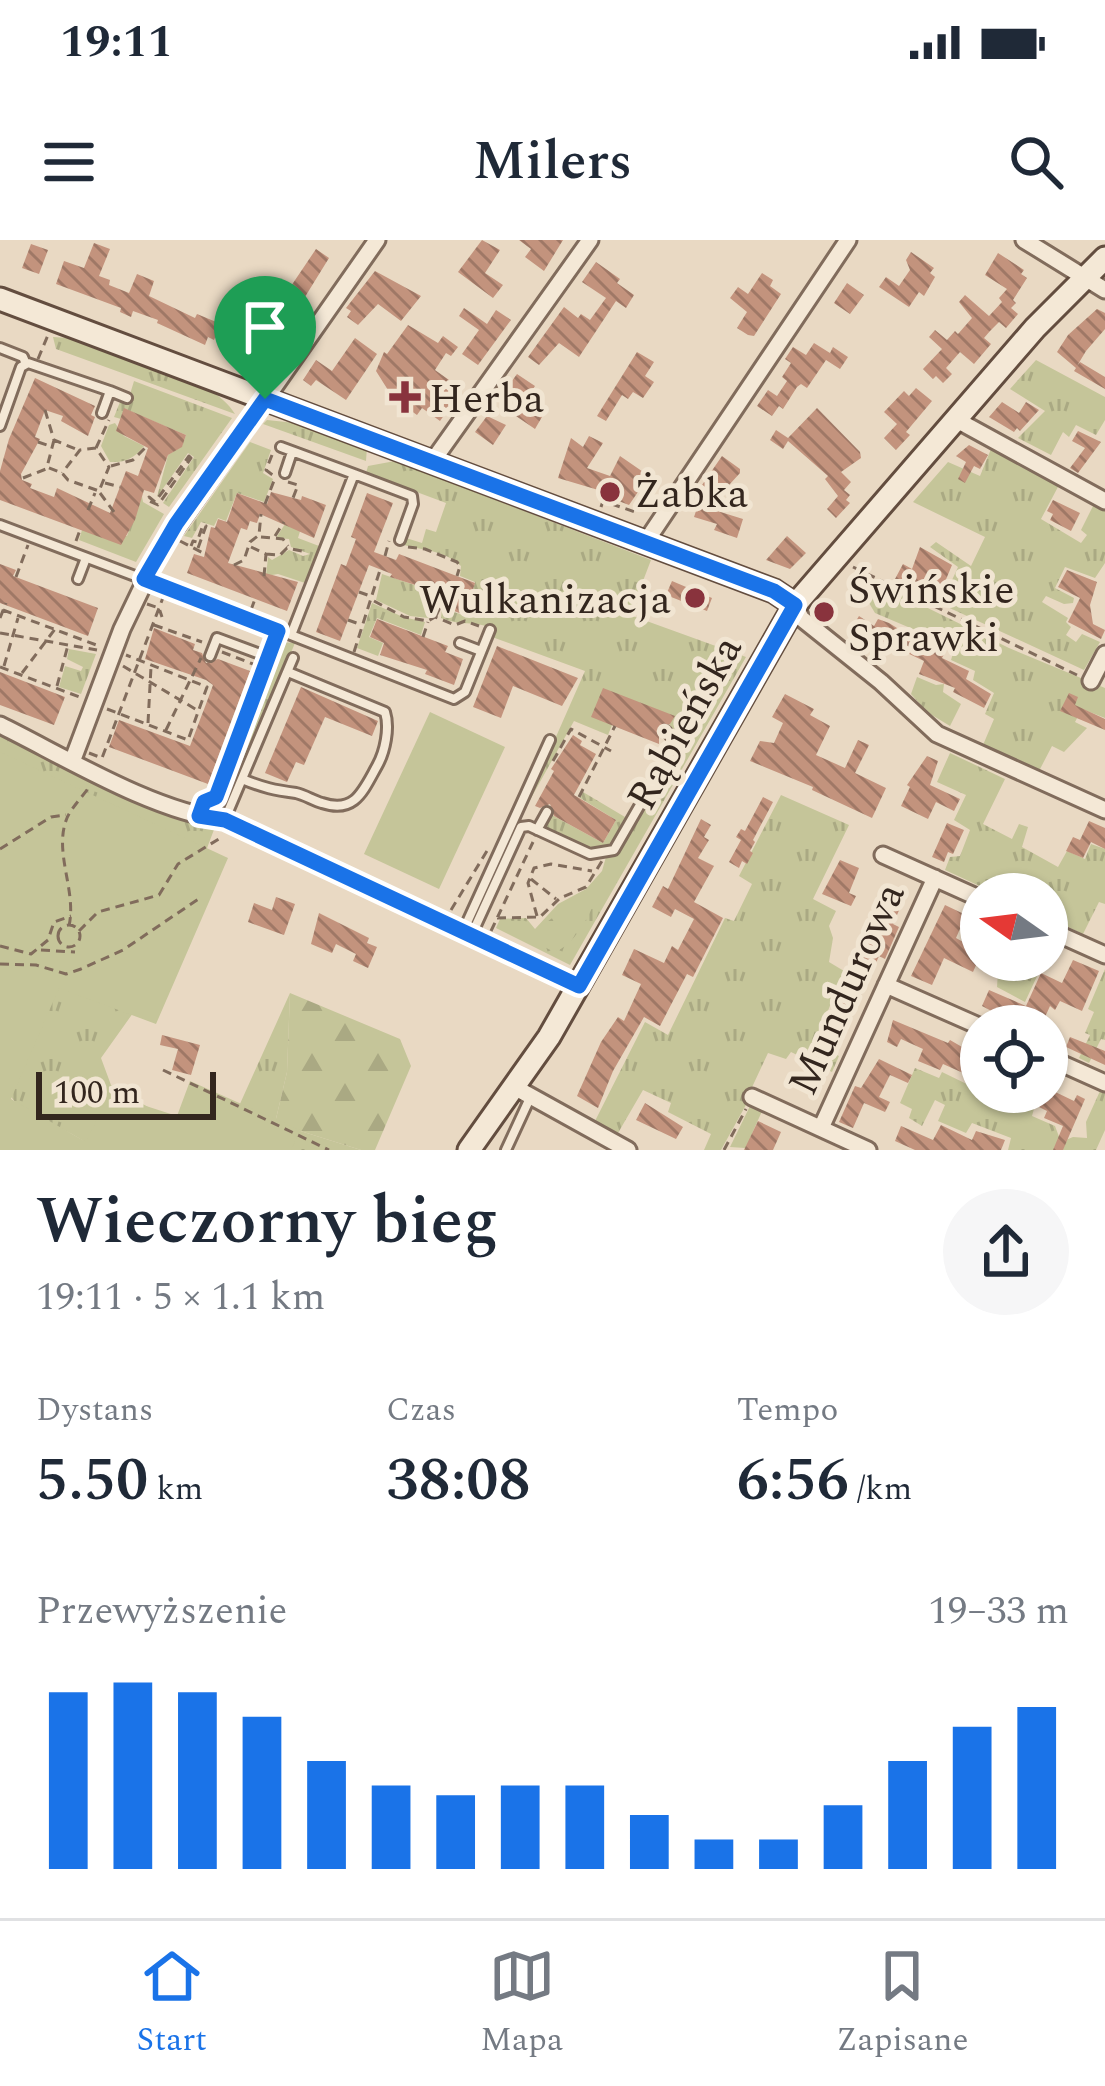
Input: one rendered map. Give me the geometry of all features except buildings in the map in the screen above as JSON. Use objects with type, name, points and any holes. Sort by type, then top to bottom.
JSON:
[{"type":"main road","name":"Rąbieńska","points":[[469,1150],[523,1093],[795,605],[956,418],[1105,258]]},
{"type":"main road","points":[[0,298],[774,591],[795,605]]},
{"type":"street","points":[[79,757],[144,579],[176,524],[377,240]]},
{"type":"street","points":[[432,463],[590,240]]},
{"type":"street","points":[[645,543],[848,240]]},
{"type":"street","points":[[1024,240],[1105,290]]},
{"type":"street","points":[[956,418],[1105,500]]},
{"type":"street","points":[[795,605],[801,618],[937,734],[1105,810]]},
{"type":"street","points":[[1090,682],[1105,654]]},
{"type":"street","points":[[0,725],[79,757],[99,774],[467,932],[579,986]]},
{"type":"street","points":[[883,855],[960,889]]},
{"type":"street","name":"Mundurowa","points":[[821,1128],[935,878]]},
{"type":"street","points":[[1068,938],[1105,955]]},
{"type":"street","points":[[886,985],[960,1018]]},
{"type":"street","points":[[1068,1066],[1105,1083]]},
{"type":"street","points":[[523,1093],[628,1150]]},
{"type":"street","points":[[752,1097],[868,1150]]},
{"type":"lane","points":[[0,348],[127,398]]},
{"type":"lane","points":[[0,425],[21,368],[31,364]]},
{"type":"lane","points":[[106,416],[110,391]]},
{"type":"lane","points":[[280,447],[412,496],[413,504],[394,538]]},
{"type":"lane","points":[[280,475],[292,452]]},
{"type":"lane","points":[[291,635],[354,474]]},
{"type":"lane","points":[[0,525],[449,699],[465,692],[490,630]]},
{"type":"lane","points":[[78,579],[86,558]]},
{"type":"lane","points":[[199,816],[204,802],[216,797],[278,631]]},
{"type":"lane","points":[[206,654],[217,638],[268,657]]},
{"type":"lane","points":[[460,643],[482,651]]},
{"type":"lane","points":[[223,828],[293,658]]},
{"type":"lane","points":[[242,779],[274,793],[343,806],[359,799],[381,758],[388,720],[385,712],[288,672]]},
{"type":"lane","points":[[467,932],[525,826],[590,854],[607,853],[618,846],[670,752],[673,739],[666,730]]},
{"type":"lane","points":[[467,932],[550,740]]},
{"type":"lane","points":[[538,830],[547,812]]},
{"type":"lane","points":[[506,1150],[523,1093]]},
{"type":"path","points":[[31,364],[48,333]]},
{"type":"path","points":[[96,448],[106,416],[114,408]]},
{"type":"path","points":[[45,410],[54,440],[47,467]]},
{"type":"path","points":[[106,416],[119,423]]},
{"type":"path","points":[[54,440],[80,450],[96,448]]},
{"type":"path","points":[[38,442],[52,447]]},
{"type":"path","points":[[109,467],[133,460],[146,447]]},
{"type":"path","points":[[96,448],[109,467]]},
{"type":"path","points":[[62,472],[80,450]]},
{"type":"path","points":[[158,505],[189,456],[155,502],[146,497],[168,512]]},
{"type":"path","points":[[22,478],[47,467],[62,472],[68,480],[97,491],[114,512]]},
{"type":"path","points":[[88,510],[109,467]]},
{"type":"path","points":[[265,504],[280,475]]},
{"type":"path","points":[[65,491],[68,480]]},
{"type":"path","points":[[103,483],[120,487]]},
{"type":"path","points":[[603,501],[635,512]]},
{"type":"path","points":[[234,565],[244,560],[258,536],[261,514]]},
{"type":"path","points":[[274,537],[284,522]]},
{"type":"path","points":[[191,545],[197,542],[203,525],[198,548]]},
{"type":"path","points":[[76,541],[80,530]]},
{"type":"path","points":[[381,534],[414,550],[425,549],[457,562],[457,576]]},
{"type":"path","points":[[258,536],[285,541],[287,548]]},
{"type":"path","points":[[385,556],[394,538]]},
{"type":"path","points":[[178,541],[205,554]]},
{"type":"path","points":[[16,577],[28,546]]},
{"type":"path","points":[[249,546],[280,555],[287,548]]},
{"type":"path","points":[[287,548],[307,552]]},
{"type":"path","points":[[264,576],[266,554]]},
{"type":"path","points":[[836,558],[1090,682]]},
{"type":"path","points":[[352,655],[380,569]]},
{"type":"path","points":[[79,757],[102,758],[167,588]]},
{"type":"path","points":[[359,592],[404,616],[428,621],[446,595]]},
{"type":"path","points":[[250,611],[255,599]]},
{"type":"path","points":[[0,618],[6,603]]},
{"type":"path","points":[[145,604],[159,608]]},
{"type":"path","points":[[159,608],[162,617]]},
{"type":"path","points":[[0,633],[100,648],[3,610]]},
{"type":"path","points":[[18,616],[2,667],[82,698]]},
{"type":"path","points":[[435,617],[454,626],[465,621],[475,625]]},
{"type":"path","points":[[348,620],[362,625]]},
{"type":"path","points":[[423,637],[428,621]]},
{"type":"path","points":[[21,675],[55,629]]},
{"type":"path","points":[[57,688],[68,645]]},
{"type":"path","points":[[104,708],[188,740],[199,711],[207,687],[124,654]]},
{"type":"path","points":[[165,732],[206,654]]},
{"type":"path","points":[[120,665],[199,711]]},
{"type":"path","points":[[148,725],[151,666]]},
{"type":"path","points":[[578,797],[608,749],[615,726]]},
{"type":"path","points":[[546,769],[571,729],[608,749]]},
{"type":"path","points":[[69,926],[71,890],[64,856],[69,814],[99,774]]},
{"type":"path","points":[[0,849],[51,817],[69,814]]},
{"type":"path","points":[[75,952],[79,931],[100,911],[159,895],[178,864],[223,828]]},
{"type":"path","points":[[493,926],[538,830]]},
{"type":"path","points":[[453,907],[490,846]]},
{"type":"path","points":[[497,918],[538,917],[558,900],[586,887],[607,853]]},
{"type":"path","points":[[523,863],[533,869]]},
{"type":"path","points":[[538,917],[529,876],[533,869],[550,864],[595,872]]},
{"type":"path","points":[[529,876],[558,900]]},
{"type":"path","points":[[0,964],[66,974],[123,950],[200,898]]},
{"type":"path","points":[[98,901],[100,911]]},
{"type":"path","points":[[12,963],[39,950],[54,922],[71,916]]},
{"type":"path","points":[[75,952],[59,939],[62,928],[79,931]]},
{"type":"path","points":[[0,946],[31,954]]},
{"type":"path","points":[[39,950],[75,952]]},
{"type":"path","points":[[163,1070],[329,1150]]},
{"type":"path","points":[[724,1150],[752,1097]]},
{"type":"green space","points":[[71,335],[186,377],[224,400],[235,414],[56,349],[53,337]]},
{"type":"green space","points":[[1036,360],[1105,397],[1105,420],[1096,435],[1076,425],[1069,437],[1063,432],[1051,455],[1018,438],[1045,411],[1010,389]]},
{"type":"green space","points":[[134,381],[232,418],[169,507],[163,503],[194,457],[188,453],[157,497],[168,455],[182,446],[186,435],[125,409],[121,419],[114,417],[120,402],[127,404]]},
{"type":"green space","points":[[267,420],[305,424],[367,447],[366,461],[263,424]]},
{"type":"green space","points":[[115,423],[124,436],[144,446],[129,459],[110,462],[101,446],[109,425]]},
{"type":"green space","points":[[250,442],[271,450],[263,473],[273,479],[264,502],[237,493],[226,521],[218,518],[214,526],[201,522],[192,538],[184,536]]},
{"type":"green space","points":[[991,449],[1059,485],[1041,519],[1081,543],[1087,535],[1081,530],[1094,504],[1105,510],[1105,563],[1095,578],[1065,567],[1055,588],[1074,598],[1073,603],[1046,596],[1042,602],[1068,618],[1071,627],[1066,635],[1076,642],[1082,634],[1100,642],[1084,670],[941,604],[958,567],[930,547],[936,542],[971,566],[985,537],[913,502],[948,462],[980,476]]},
{"type":"green space","points":[[395,461],[651,560],[630,615],[746,657],[570,965],[496,928],[500,919],[526,918],[535,929],[558,904],[586,889],[602,871],[606,857],[625,841],[679,744],[668,727],[674,716],[612,725],[608,735],[574,721],[521,816],[585,671],[492,637],[494,628],[441,618],[442,608],[466,616],[475,582],[460,576],[461,566],[448,557],[404,545],[406,538],[422,543],[426,529],[436,532],[446,503],[366,473],[368,466]]},
{"type":"green space","points":[[142,496],[143,502],[164,514],[136,562],[79,540],[82,530],[127,536]]},
{"type":"green space","points":[[285,524],[301,528],[298,538],[319,546],[305,583],[278,574],[266,576],[268,557],[272,560],[289,550],[310,554],[291,547],[289,539],[276,538]]},
{"type":"green space","points":[[382,574],[444,595],[435,614],[410,616],[376,600]]},
{"type":"green space","points":[[871,580],[1009,648],[1105,688],[1105,718],[1082,709],[1075,722],[1087,728],[1064,752],[1052,746],[1039,771],[983,745],[994,719],[985,714],[994,693],[973,680],[975,671],[951,660],[955,647],[875,613],[863,593]]},
{"type":"green space","points":[[372,603],[425,622],[421,635],[377,618],[369,637],[383,643],[378,656],[357,648]]},
{"type":"green space","points":[[281,642],[295,643],[226,808],[214,814],[205,811],[219,804]]},
{"type":"green space","points":[[69,649],[96,654],[81,694],[59,687],[65,666],[81,671],[83,667],[67,659]]},
{"type":"green space","points":[[917,677],[944,684],[943,692],[961,704],[950,726],[927,712],[911,694]]},
{"type":"green space","points":[[430,712],[505,747],[439,889],[364,854]]},
{"type":"green space","points":[[0,735],[156,808],[215,827],[158,978],[101,1058],[111,1085],[178,1125],[239,1106],[290,993],[287,1072],[275,1123],[361,1150],[95,1150],[14,1101],[0,1068]]},
{"type":"green space","points":[[0,752],[228,858],[156,1024],[59,988],[11,1099],[86,1142],[109,1094],[177,1116],[190,1081],[300,1130],[291,1150],[0,1150]]},
{"type":"green space","points":[[950,753],[1005,779],[983,824],[1012,839],[1019,824],[1028,827],[1022,847],[1058,867],[1067,851],[1085,859],[1091,844],[1105,849],[1105,904],[1099,902],[1083,934],[1068,927],[1068,873],[960,873],[960,877],[945,870],[950,857],[960,856],[970,830],[954,820],[966,795],[937,782]]},
{"type":"green space","points":[[583,792],[625,817],[611,845],[593,849],[545,828],[552,815],[603,843],[616,820],[580,798]]},
{"type":"green space","points":[[781,795],[849,825],[813,899],[836,911],[829,926],[833,938],[829,962],[844,971],[815,1043],[839,1056],[832,1072],[791,1052],[786,1059],[768,1053],[747,1098],[750,1105],[763,1109],[750,1138],[773,1150],[730,1147],[750,1106],[747,1103],[721,1150],[704,1150],[711,1134],[668,1112],[671,1103],[643,1090],[618,1133],[595,1121],[645,1022],[668,1035],[725,918],[734,921],[752,884],[739,876]]},
{"type":"green space","points":[[591,890],[597,896],[586,920],[575,937],[554,952],[505,926],[508,921],[523,921],[533,932]]},
{"type":"green space","points":[[1105,969],[1105,1040],[1101,1039],[1089,1063],[1079,1058],[1090,1035],[1085,1033],[1094,1012],[1088,1009]]},
{"type":"green space","points":[[997,981],[1035,981],[1025,1002],[997,987]]},
{"type":"green space","points":[[290,993],[400,1039],[411,1066],[375,1150],[361,1150],[275,1123],[287,1072]]},
{"type":"green space","points":[[915,1068],[939,1078],[942,1072],[960,1081],[960,1113],[1033,1113],[1055,1126],[1061,1142],[1087,1138],[1086,1122],[1100,1091],[1105,1093],[1105,1130],[1096,1150],[1008,1150],[1011,1138],[972,1123],[966,1133],[938,1121],[945,1105],[935,1100],[922,1126],[909,1118],[912,1109],[900,1103]]},
{"type":"place","name":"Herba","points":[[405,397]]},
{"type":"place","name":"Żabka","points":[[610,492]]},
{"type":"place","name":"Wulkanizacja","points":[[695,598]]},
{"type":"place","name":"Świńskie Sprawki","points":[[824,612]]},
{"type":"route","points":[[265,399],[774,591],[795,605],[579,986],[225,820],[199,816],[204,802],[216,797],[278,631],[144,579],[176,524],[265,399]]}]
